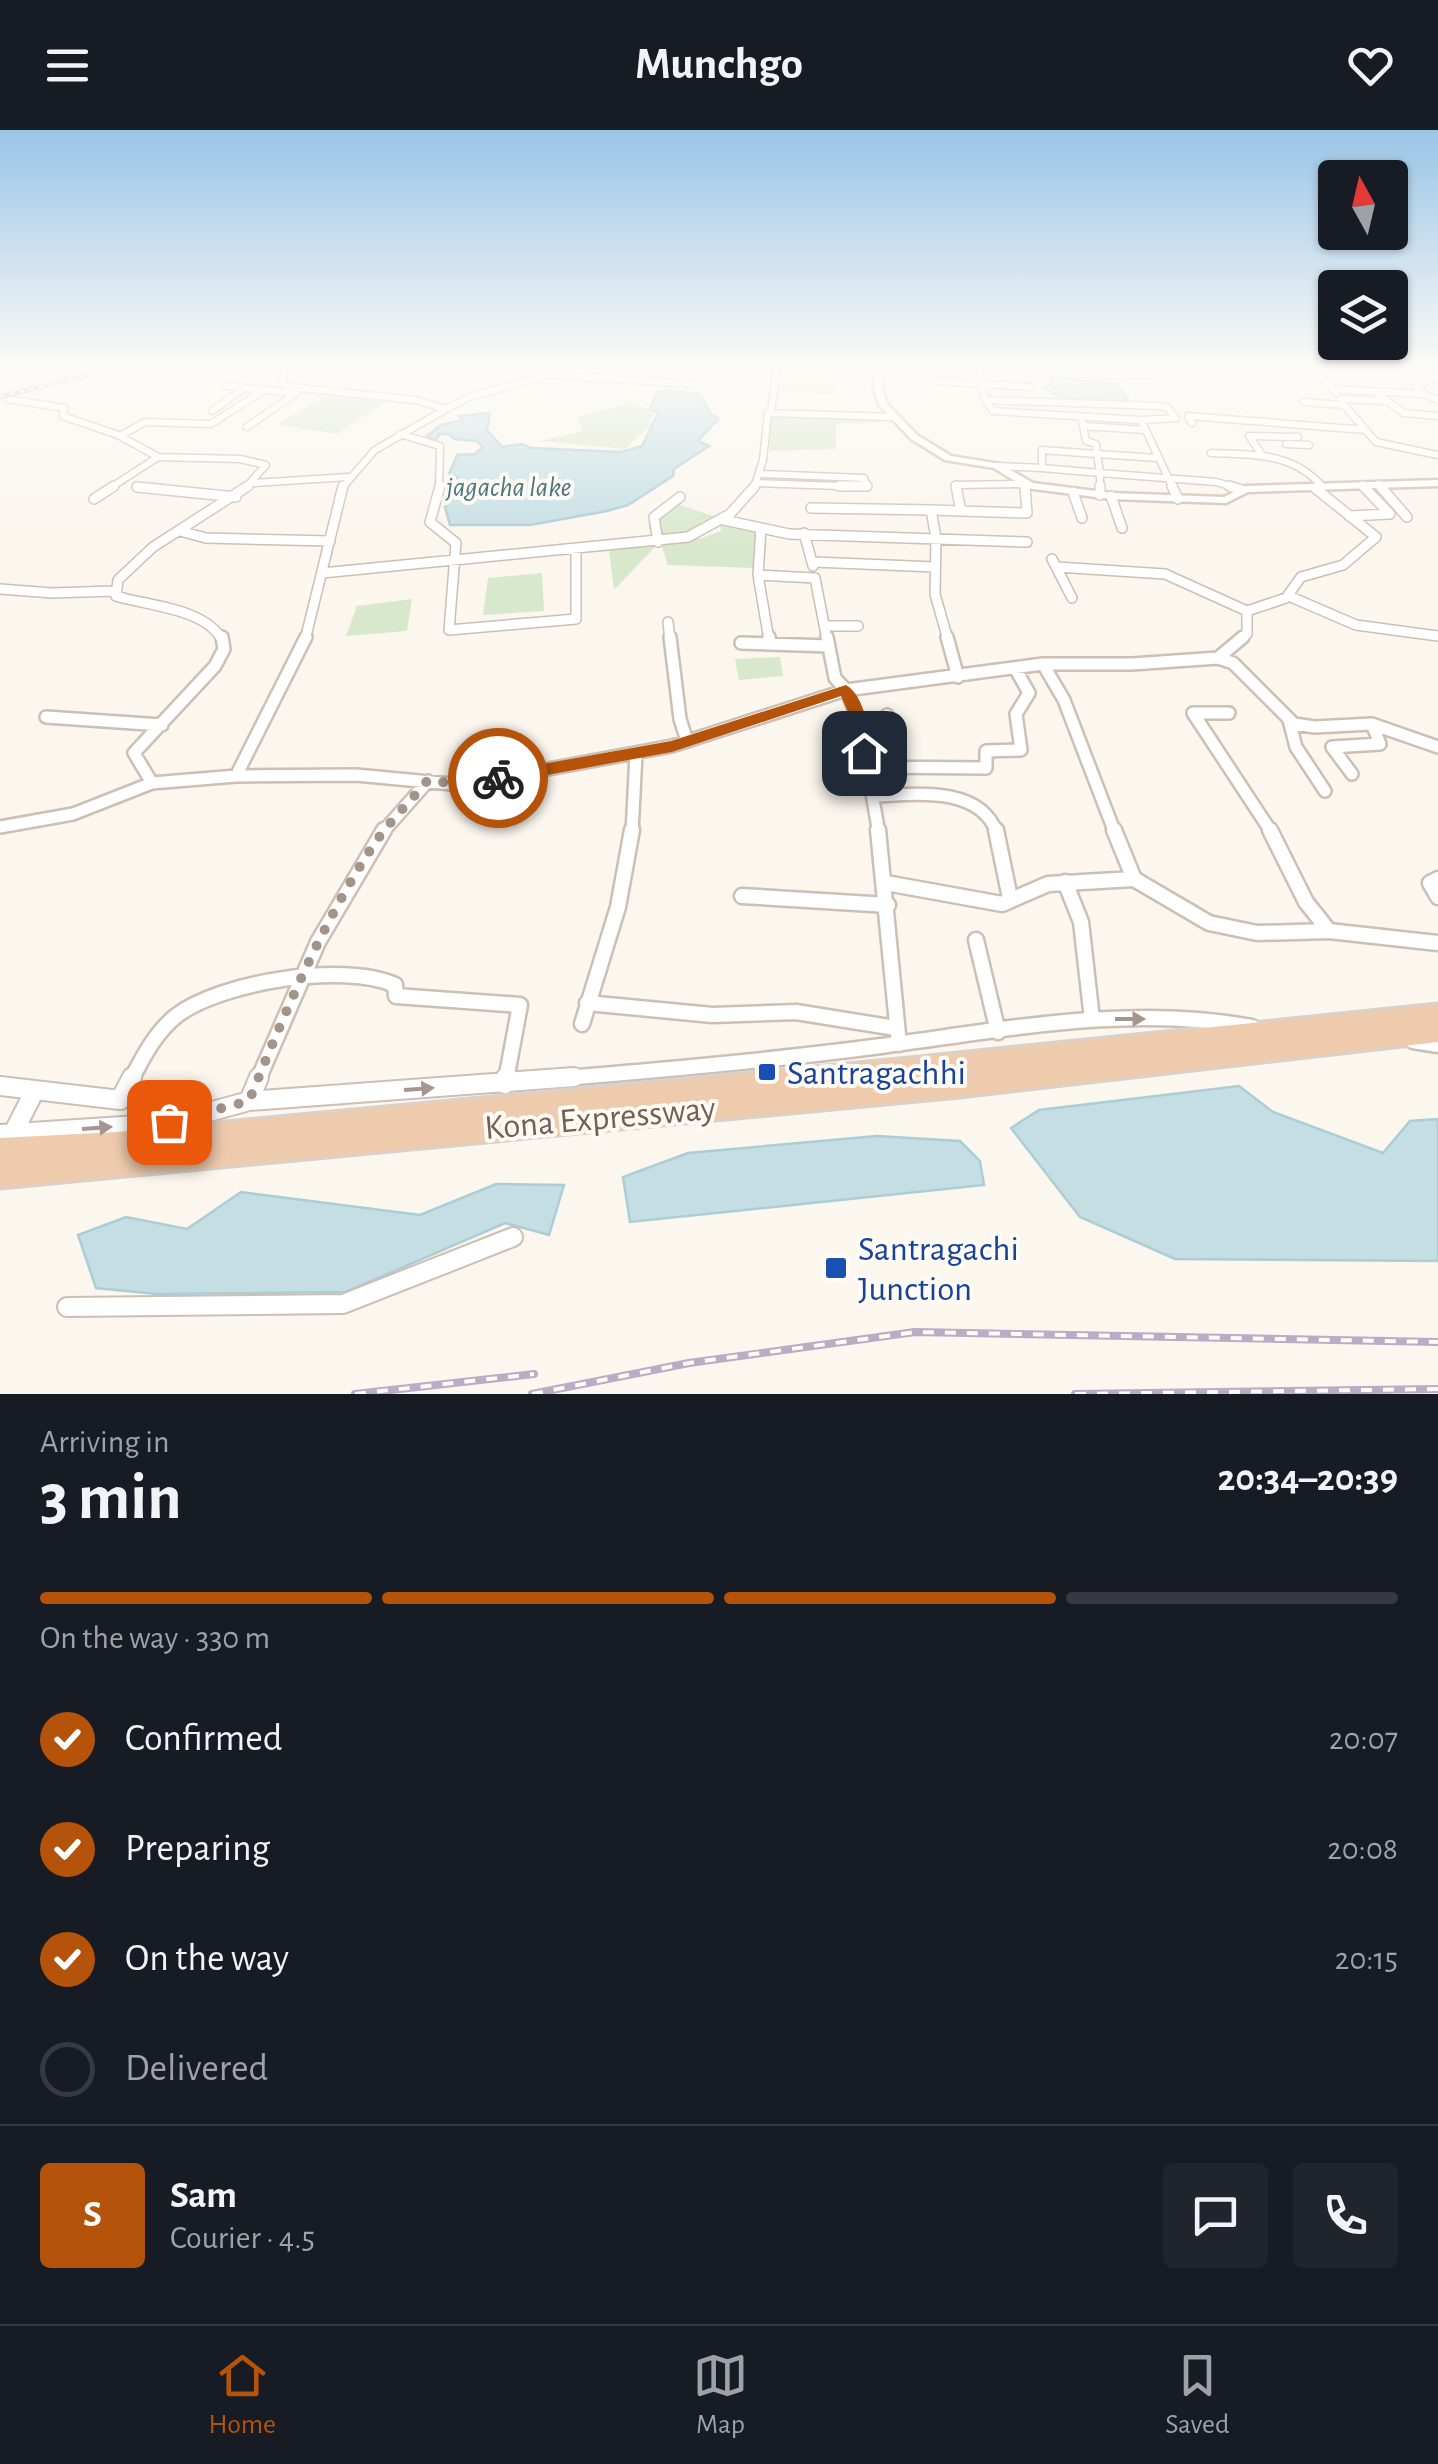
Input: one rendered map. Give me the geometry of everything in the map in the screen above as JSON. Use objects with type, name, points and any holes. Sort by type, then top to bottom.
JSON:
[{"type":"highway","name":"Kona Expressway","points":[[970,1073],[1279,1032],[1438,1016]]},
{"type":"highway","name":"Kona Expressway","points":[[3,1151],[970,1073],[1438,1029]]},
{"type":"main road","points":[[907,428],[948,458],[991,465],[1025,484],[1106,496],[1231,499],[1242,490],[1438,483]]},
{"type":"street","points":[[97,428],[158,457],[261,462],[266,467],[254,484],[236,497],[127,564],[113,591]]},
{"type":"street","points":[[120,436],[134,428]]},
{"type":"street","points":[[236,776],[308,633],[348,476],[370,454],[411,428]]},
{"type":"street","points":[[322,572],[688,537],[724,520],[747,502],[759,479],[768,428]]},
{"type":"street","points":[[1083,428],[1086,441],[1096,444],[1106,496],[1122,528]]},
{"type":"street","points":[[1131,428],[1145,430],[1178,499]]},
{"type":"street","points":[[1340,428],[1366,430],[1376,442],[1438,455]]},
{"type":"street","points":[[400,434],[440,446],[440,484],[430,522],[456,543],[449,630],[576,619],[576,550]]},
{"type":"street","points":[[1262,454],[1249,436],[1298,438]]},
{"type":"street","points":[[1252,441],[1309,445]]},
{"type":"street","points":[[1042,468],[1042,450],[1158,458]]},
{"type":"street","points":[[1211,454],[1262,454],[1308,469],[1319,488],[1376,537],[1365,552],[1345,567],[1301,577],[1292,597]]},
{"type":"street","points":[[94,499],[158,457]]},
{"type":"street","points":[[990,486],[991,465],[1216,482],[1242,490]]},
{"type":"street","points":[[254,484],[348,476]]},
{"type":"street","points":[[864,478],[866,487],[759,479],[864,478]]},
{"type":"street","points":[[812,508],[1027,513],[1025,484],[956,485],[961,511]]},
{"type":"street","points":[[1378,484],[1407,517]]},
{"type":"street","points":[[1349,516],[1390,514],[1362,485]]},
{"type":"street","points":[[137,487],[236,497]]},
{"type":"street","points":[[1073,492],[1082,518]]},
{"type":"street","points":[[658,542],[654,517],[680,496]]},
{"type":"street","points":[[931,510],[936,538],[935,594],[958,677]]},
{"type":"street","points":[[724,520],[804,533],[1026,542]]},
{"type":"street","points":[[761,528],[758,575],[770,643]]},
{"type":"street","points":[[180,531],[206,538],[330,541]]},
{"type":"street","points":[[804,533],[814,562],[836,678],[846,690],[859,721],[875,796],[886,883],[897,1036]]},
{"type":"street","points":[[814,562],[935,567]]},
{"type":"street","points":[[1072,598],[1054,563],[1165,574],[1247,612]]},
{"type":"street","points":[[758,575],[815,578]]},
{"type":"street","points":[[0,588],[52,593],[113,591],[128,601],[206,622],[222,631],[225,638],[221,658],[134,753],[152,783]]},
{"type":"street","points":[[1247,612],[1256,605],[1292,597],[1356,625],[1438,636]]},
{"type":"street","points":[[1218,658],[1247,634],[1247,612]]},
{"type":"street","points":[[668,622],[680,719],[687,741]]},
{"type":"street","points":[[825,626],[858,626]]},
{"type":"street","points":[[740,643],[829,646]]},
{"type":"street","points":[[0,827],[73,814],[152,783],[236,776],[356,774],[462,785],[636,754],[846,690],[1044,664],[1132,664],[1218,658],[1233,664],[1289,720],[1315,727],[1372,724],[1438,747]]},
{"type":"street","points":[[1044,664],[1064,700],[1091,777],[1134,878]]},
{"type":"street","points":[[869,767],[986,768],[986,752],[1021,750],[1016,714],[1029,692],[1016,668]]},
{"type":"street","points":[[1229,713],[1193,713],[1277,841],[1306,902],[1329,931]]},
{"type":"street","points":[[887,715],[897,767]]},
{"type":"street","points":[[46,717],[162,725]]},
{"type":"street","points":[[1289,720],[1296,747],[1324,791]]},
{"type":"street","points":[[1352,774],[1332,747],[1380,744],[1372,724]]},
{"type":"street","points":[[582,1024],[618,908],[636,808],[636,754]]},
{"type":"street","points":[[249,1101],[298,981],[371,848],[428,780]]},
{"type":"street","points":[[875,796],[976,802],[988,811],[1003,858],[1010,898]]},
{"type":"street","points":[[886,883],[1002,904],[1026,890],[1065,882],[1134,878],[1209,923],[1257,933],[1329,931],[1438,943]]},
{"type":"street","points":[[1438,879],[1430,883],[1438,898]]},
{"type":"street","points":[[1065,882],[1081,922],[1092,1019]]},
{"type":"street","points":[[742,896],[888,905]]},
{"type":"street","points":[[976,940],[998,1032]]},
{"type":"street","points":[[0,1086],[120,1100],[163,1028],[181,1013],[223,991],[298,981],[388,978],[395,985],[396,996],[520,1005],[505,1084]]},
{"type":"street","points":[[586,1003],[712,1015],[796,1012],[897,1036]]},
{"type":"street","points":[[3,1151],[169,1122],[249,1101],[728,1066],[897,1036],[998,1032],[1092,1019],[1204,1018],[1279,1032]]},
{"type":"street","points":[[1392,1034],[1438,1044]]},
{"type":"street","points":[[3,1151],[35,1090]]},
{"type":"street","points":[[67,1307],[343,1304],[513,1237]]},
{"type":"green space","points":[[302,428],[346,428],[337,434]]},
{"type":"green space","points":[[582,428],[648,428],[625,449],[540,441],[583,431]]},
{"type":"green space","points":[[769,428],[836,428],[836,449],[770,451]]},
{"type":"green space","points":[[672,502],[722,519],[685,536],[656,541],[649,529],[650,513]]},
{"type":"green space","points":[[720,524],[759,530],[755,568],[668,565],[661,544],[702,538],[721,531]]},
{"type":"green space","points":[[656,546],[614,590],[609,550]]},
{"type":"green space","points":[[542,573],[544,611],[483,615],[488,578]]},
{"type":"green space","points":[[412,599],[407,631],[346,636],[357,606]]},
{"type":"green space","points":[[780,657],[783,676],[739,680],[735,659]]},
{"type":"green space","points":[[532,787],[521,806],[509,814],[472,815],[473,805],[486,790]]},
{"type":"water","name":"jagacha lake","points":[[437,428],[487,428],[502,447],[522,444],[531,448],[621,452],[642,446],[651,428],[710,428],[698,441],[709,446],[674,469],[673,476],[628,505],[530,525],[450,525],[445,507],[459,484],[456,476],[449,474],[457,455],[475,454],[483,447],[477,441],[454,439],[449,434],[440,434],[435,441],[427,436]]},
{"type":"water","points":[[1239,1086],[1273,1112],[1383,1153],[1410,1121],[1438,1119],[1438,1261],[1175,1259],[1080,1217],[1011,1128],[1039,1110]]},
{"type":"water","points":[[877,1136],[960,1141],[980,1161],[984,1185],[630,1222],[623,1177],[688,1153]]},
{"type":"water","points":[[496,1184],[564,1185],[549,1235],[505,1223],[346,1292],[157,1294],[96,1288],[78,1235],[126,1217],[187,1229],[241,1192],[420,1215]]},
{"type":"railway","points":[[532,1394],[689,1363],[915,1332],[1438,1342]]},
{"type":"railway","points":[[355,1394],[534,1374]]},
{"type":"railway","points":[[1075,1394],[1438,1389]]},
{"type":"way so far","points":[[169,1122],[249,1101],[298,981],[333,914],[371,848],[428,780],[462,785],[498,778]]},
{"type":"place","name":"Santragachhi","points":[[767,1072]]},
{"type":"place","name":"Santragachi Junction","points":[[836,1268]]},
{"type":"route","points":[[498,778],[672,746],[846,690],[859,721],[864,753]]}]
